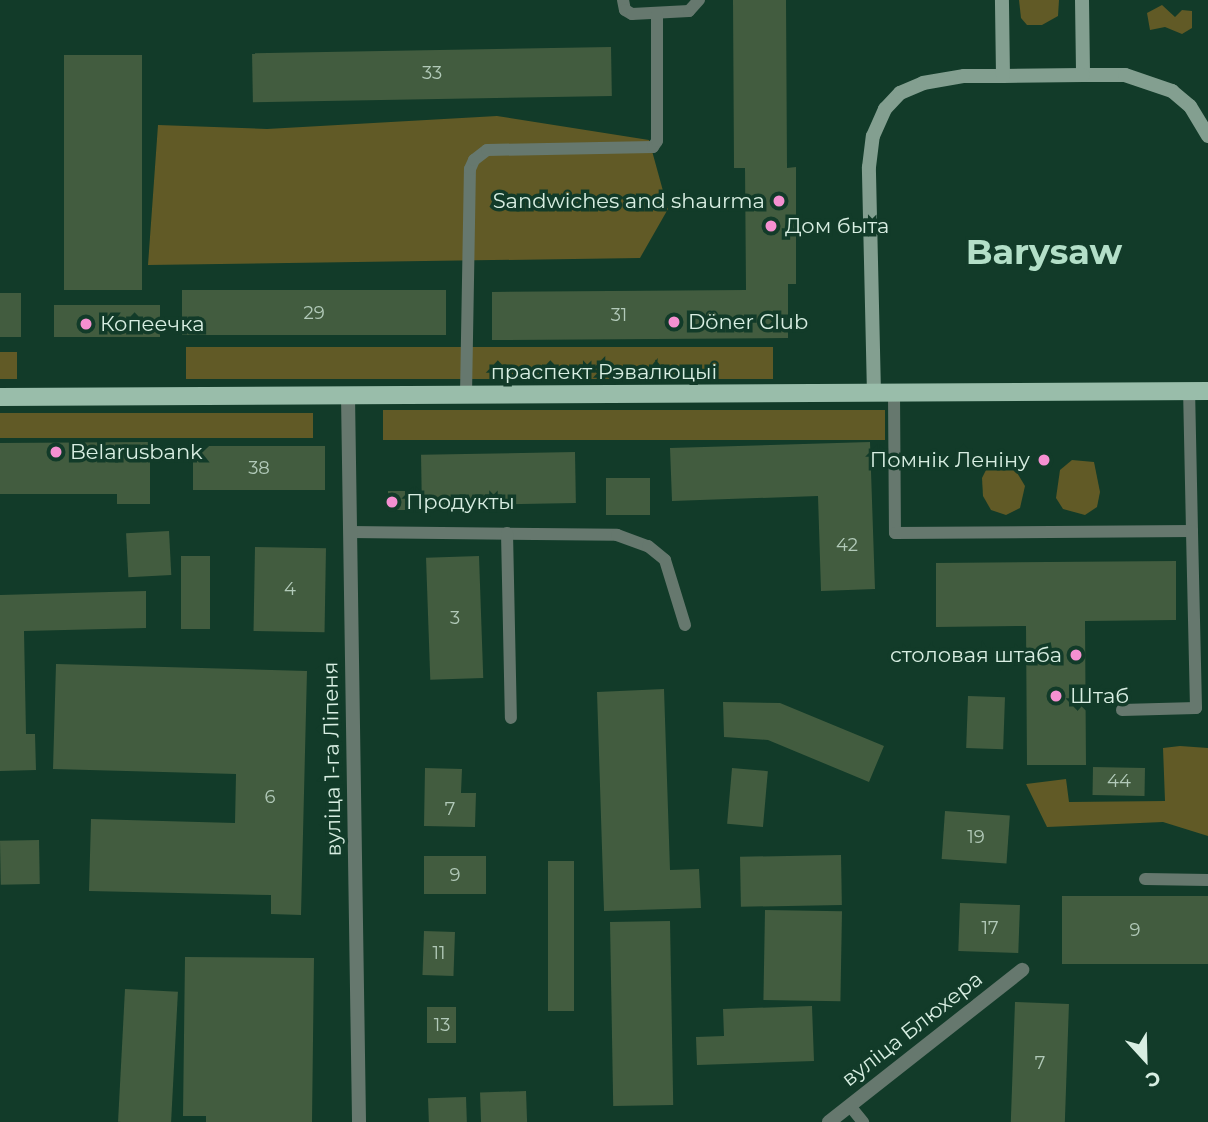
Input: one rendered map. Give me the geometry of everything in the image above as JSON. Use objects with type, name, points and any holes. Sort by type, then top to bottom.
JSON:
[{"type":"main road","points":[[1002,0],[1003,76]]},
{"type":"main road","points":[[1082,0],[1083,75]]},
{"type":"main road","points":[[874,394],[869,167],[873,136],[885,109],[900,93],[923,83],[964,76],[1125,75],[1172,91],[1190,106],[1208,136]]},
{"type":"main road","name":"праспект Рэвалюцыі","points":[[0,397],[1208,391]]},
{"type":"street","name":"вуліца 1-га Ліпеня","points":[[348,396],[359,1122]]},
{"type":"street","name":"вуліца Блюхера","points":[[829,1122],[1022,970]]},
{"type":"lane","points":[[623,0],[628,12],[657,14],[689,11],[699,0]]},
{"type":"lane","points":[[466,395],[466,256],[470,169],[474,160],[487,150],[653,147],[657,141],[657,14]]},
{"type":"lane","points":[[1122,710],[1196,708],[1189,391]]},
{"type":"lane","points":[[894,394],[895,533],[1192,531]]},
{"type":"lane","points":[[350,532],[617,535],[648,545],[665,560],[685,625]]},
{"type":"lane","points":[[507,533],[511,718]]},
{"type":"lane","points":[[1145,879],[1208,880]]},
{"type":"lane","points":[[849,1106],[863,1122]]},
{"type":"shaded area","points":[[1019,0],[1059,0],[1058,16],[1042,25],[1027,25],[1021,18]]},
{"type":"shaded area","points":[[1162,5],[1175,17],[1182,10],[1192,11],[1192,28],[1182,34],[1165,27],[1150,30],[1147,13]]},
{"type":"shaded area","points":[[497,116],[649,140],[668,209],[640,258],[148,265],[158,125],[267,129]]},
{"type":"shaded area","points":[[186,347],[773,347],[773,379],[186,379]]},
{"type":"shaded area","points":[[0,352],[17,352],[17,379],[0,379]]},
{"type":"shaded area","points":[[383,410],[885,410],[885,440],[383,440]]},
{"type":"shaded area","points":[[0,413],[313,413],[313,438],[0,438]]},
{"type":"shaded area","points":[[1072,460],[1094,462],[1100,492],[1097,507],[1085,515],[1063,509],[1056,498],[1060,470]]},
{"type":"shaded area","points":[[1000,464],[1013,466],[1025,486],[1020,508],[1006,515],[991,510],[983,496],[982,478],[987,468]]},
{"type":"shaded area","points":[[1163,748],[1208,748],[1208,836],[1163,822],[1047,827],[1026,784],[1066,779],[1069,802],[1165,801]]},
{"type":"building","points":[[733,0],[786,0],[787,168],[796,167],[796,284],[788,284],[788,338],[492,340],[492,292],[746,290],[745,168],[734,168]]},
{"type":"building","points":[[611,47],[612,96],[253,102],[252,53]]},
{"type":"building","points":[[64,55],[142,55],[142,290],[64,290]]},
{"type":"building","points":[[182,290],[446,290],[446,335],[182,335]]},
{"type":"building","points":[[0,293],[21,293],[21,337],[0,337]]},
{"type":"building","points":[[54,305],[160,305],[160,337],[54,337]]},
{"type":"building","points":[[150,442],[150,504],[117,504],[117,494],[0,494],[0,443]]},
{"type":"building","points":[[870,442],[875,589],[821,591],[818,496],[672,501],[670,448]]},
{"type":"building","points":[[193,446],[325,446],[325,490],[193,490]]},
{"type":"building","points":[[575,452],[576,503],[422,506],[421,455]]},
{"type":"building","points":[[606,478],[650,478],[650,515],[606,515]]},
{"type":"building","points":[[388,491],[409,491],[409,510],[388,510]]},
{"type":"building","points":[[169,531],[171,575],[128,577],[126,533]]},
{"type":"building","points":[[255,547],[326,548],[325,632],[254,631]]},
{"type":"building","points":[[181,556],[210,556],[210,629],[181,629]]},
{"type":"building","points":[[479,556],[483,678],[430,680],[426,558]]},
{"type":"building","name":"Штаб","points":[[1176,561],[1176,620],[1085,621],[1086,765],[1027,765],[1026,626],[936,627],[936,563]]},
{"type":"building","points":[[146,591],[146,628],[24,631],[26,734],[35,734],[36,770],[0,771],[0,595]]},
{"type":"building","points":[[56,664],[307,671],[301,915],[271,914],[271,895],[89,891],[91,819],[235,823],[236,774],[53,769]]},
{"type":"building","points":[[664,689],[670,870],[699,869],[701,908],[604,911],[597,692]]},
{"type":"building","points":[[968,696],[1005,697],[1003,749],[966,748]]},
{"type":"building","points":[[723,702],[780,703],[884,746],[869,782],[768,740],[724,737]]},
{"type":"building","points":[[1093,767],[1145,768],[1145,796],[1093,795]]},
{"type":"building","points":[[425,768],[462,769],[461,793],[476,793],[475,827],[424,826]]},
{"type":"building","points":[[732,768],[768,771],[763,827],[727,824]]},
{"type":"building","points":[[945,811],[1010,816],[1006,863],[942,859]]},
{"type":"building","points":[[39,840],[40,884],[1,885],[0,841]]},
{"type":"building","points":[[841,855],[842,905],[741,907],[740,857]]},
{"type":"building","points":[[424,856],[486,856],[486,894],[424,894]]},
{"type":"building","points":[[548,861],[574,861],[574,1011],[548,1011]]},
{"type":"building","points":[[1062,896],[1208,896],[1208,964],[1062,964]]},
{"type":"building","points":[[960,903],[1020,905],[1018,953],[958,951]]},
{"type":"building","points":[[765,910],[842,911],[840,1001],[763,1000]]},
{"type":"building","points":[[670,921],[673,1105],[613,1106],[610,922]]},
{"type":"building","points":[[424,931],[455,932],[453,976],[422,975]]},
{"type":"building","points":[[185,957],[314,958],[312,1122],[206,1122],[206,1116],[183,1116]]},
{"type":"building","points":[[125,989],[178,992],[171,1122],[118,1122]]},
{"type":"building","points":[[1015,1002],[1069,1004],[1065,1122],[1011,1122]]},
{"type":"building","points":[[812,1006],[814,1061],[697,1065],[696,1037],[724,1036],[723,1009]]},
{"type":"building","points":[[427,1007],[456,1007],[456,1043],[427,1043]]},
{"type":"building","points":[[526,1091],[527,1122],[481,1122],[480,1093]]},
{"type":"building","points":[[466,1097],[467,1122],[429,1122],[428,1098]]},
{"type":"place","name":"Sandwiches and shaurma","points":[[779,201]]},
{"type":"place","name":"Дом быта","points":[[771,226]]},
{"type":"place","name":"Döner Club","points":[[674,322]]},
{"type":"place","name":"Копеечка","points":[[86,324]]},
{"type":"place","name":"Belarusbank","points":[[56,452]]},
{"type":"place","name":"Помнік Леніну","points":[[1044,460]]},
{"type":"place","name":"Продукты","points":[[392,502]]},
{"type":"place","name":"столовая штаба","points":[[1076,655]]},
{"type":"place","name":"Штаб","points":[[1056,696]]},
{"type":"district","name":"Barysaw","points":[[1044,252]]}]
